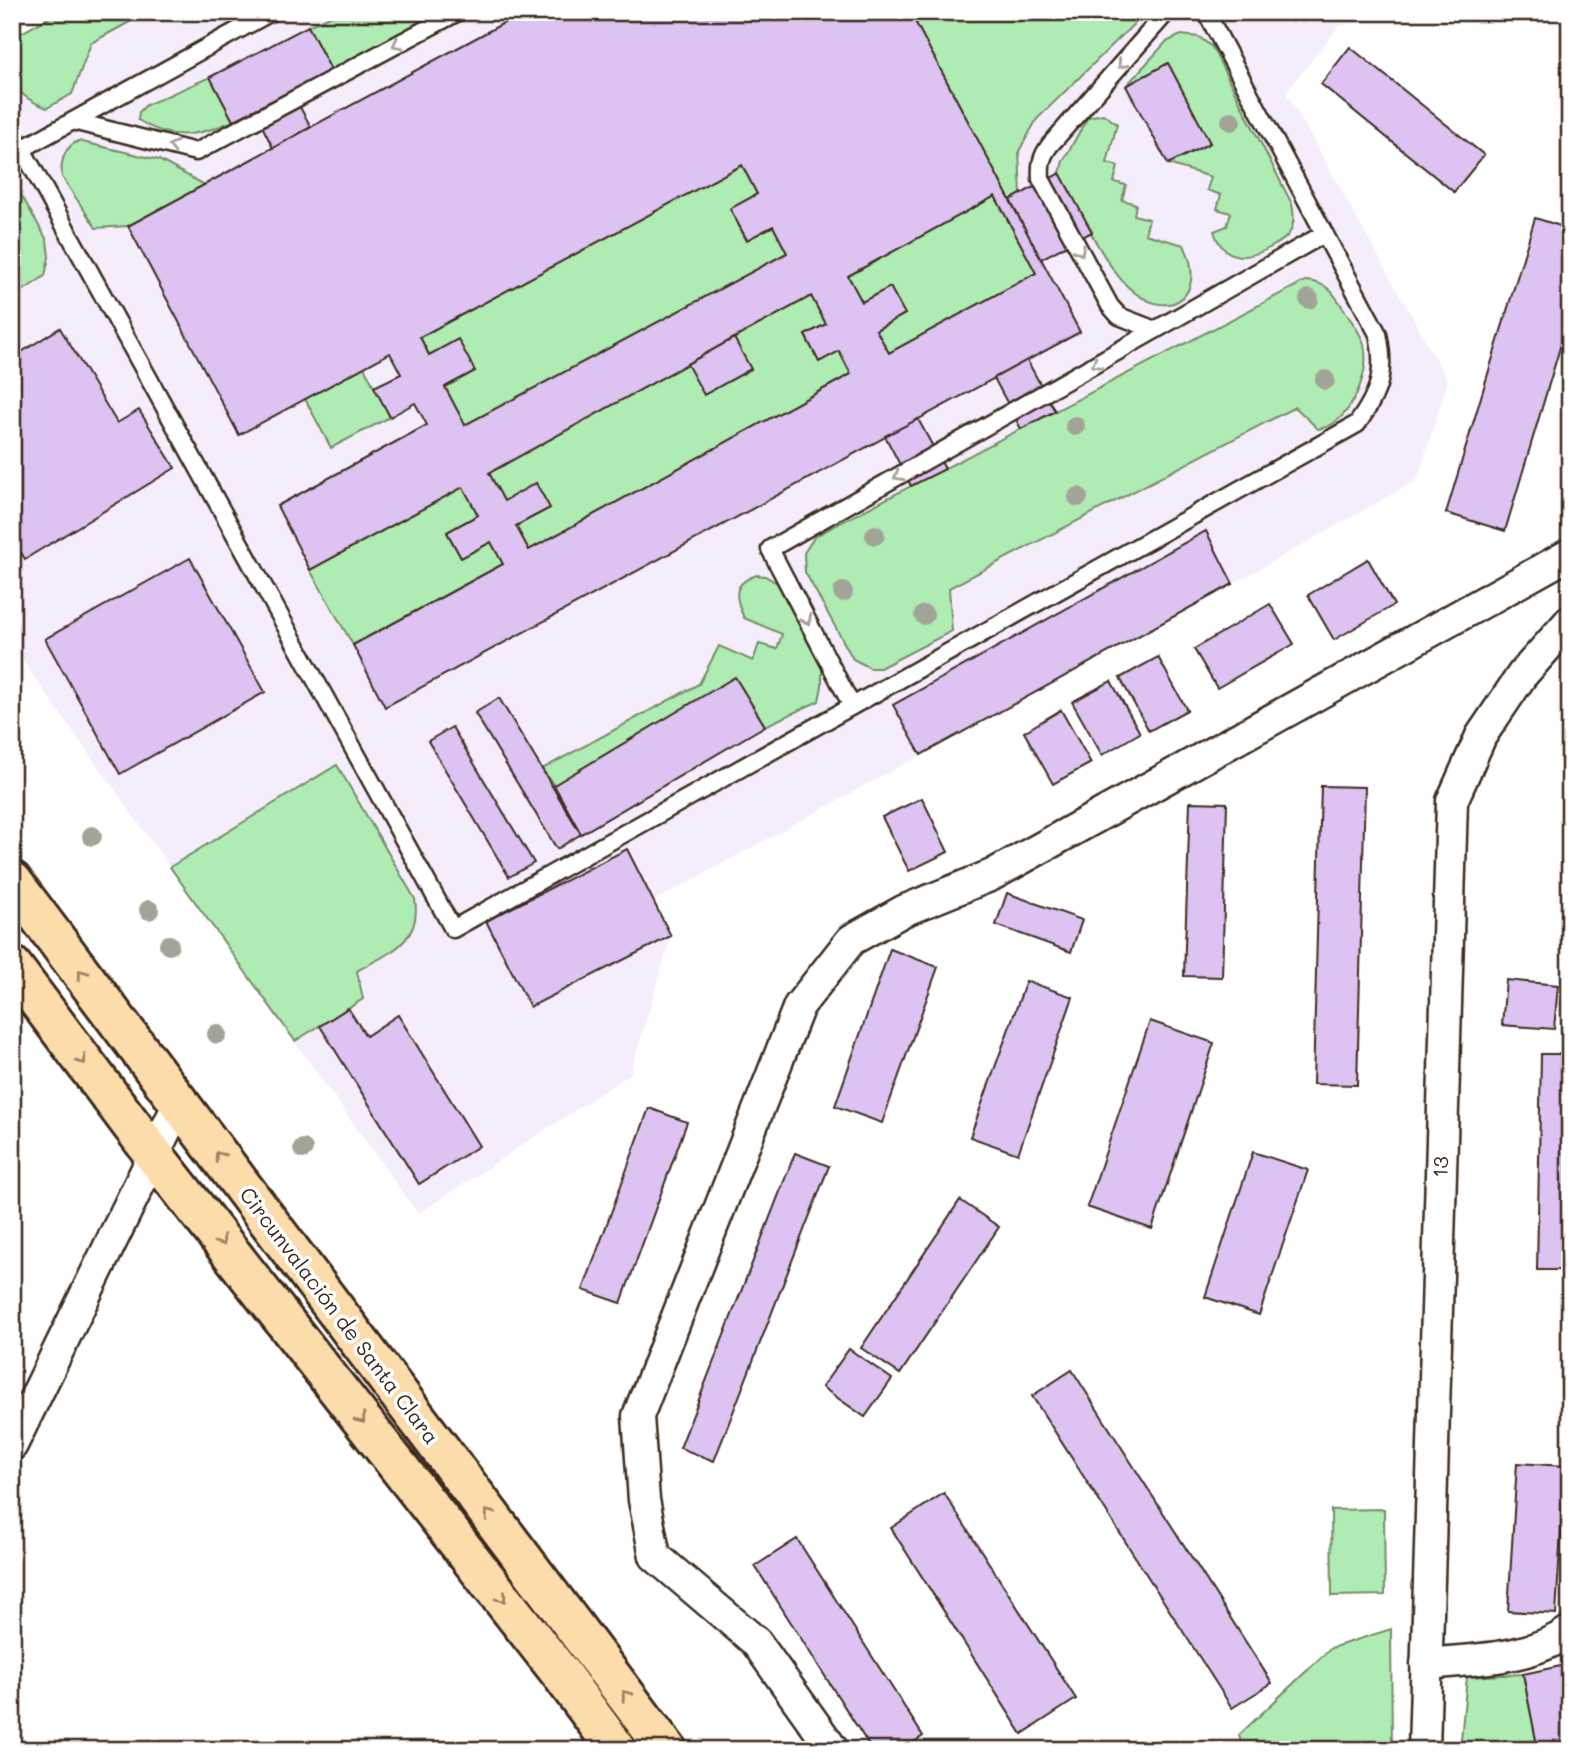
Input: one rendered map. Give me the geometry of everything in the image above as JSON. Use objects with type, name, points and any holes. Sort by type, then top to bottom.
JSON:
[{"type":"highway","name":"Circunvalación de Santa Clara","points":[[12,881],[664,1746]]},
{"type":"highway","name":"Circunvalación de Santa Clara","points":[[12,966],[153,1155],[618,1750]]},
{"type":"highway","points":[[618,1750],[623,1744],[635,1739],[664,1746]]},
{"type":"street","points":[[833,1750],[756,1642],[655,1556],[644,1500],[638,1416],[799,1006],[851,940],[903,911],[992,875],[1570,554]]},
{"type":"street","name":"13","points":[[1424,1750],[1452,801],[1481,736],[1522,675],[1570,621]]},
{"type":"street","points":[[12,1445],[179,1103]]},
{"type":"street","points":[[1426,1664],[1516,1655],[1570,1631]]},
{"type":"lane","points":[[22,149],[271,12]]},
{"type":"lane","points":[[73,121],[196,152],[458,12]]},
{"type":"lane","points":[[1155,330],[1119,316],[1110,306],[1041,179],[1040,165],[1050,145],[1167,12]]},
{"type":"lane","points":[[12,132],[453,929],[1357,424],[1371,404],[1380,383],[1383,357],[1378,334],[1206,12]]},
{"type":"lane","points":[[852,706],[770,549],[1324,234]]},
{"type":"shaded area","points":[[59,12],[1451,12],[1340,25],[1286,92],[1448,381],[1417,480],[1233,584],[654,901],[671,936],[630,1074],[418,1214],[12,646],[12,38]]},
{"type":"green space","points":[[59,12],[148,12],[91,43],[72,94],[47,108],[24,96],[14,82],[12,38]]},
{"type":"green space","points":[[339,12],[438,12],[331,70],[308,26]]},
{"type":"green space","points":[[910,12],[1146,12],[1037,119],[1019,151],[1021,195],[1010,200]]},
{"type":"green space","points":[[1181,35],[1199,37],[1212,47],[1292,204],[1292,229],[1285,238],[1264,251],[1238,256],[1224,249],[1214,231],[1227,226],[1231,213],[1217,209],[1221,195],[1207,190],[1211,177],[1168,164],[1210,143],[1168,64],[1126,86],[1166,42]]},
{"type":"green space","points":[[210,77],[233,121],[197,133],[174,134],[162,132],[138,120],[139,112],[146,105]]},
{"type":"green space","points":[[1103,114],[1117,124],[1107,163],[1118,166],[1114,182],[1126,185],[1122,200],[1136,204],[1134,215],[1149,219],[1145,234],[1184,245],[1190,263],[1191,279],[1180,300],[1169,304],[1156,303],[1142,298],[1127,286],[1099,247],[1060,173],[1063,161],[1088,117]]},
{"type":"green space","points":[[78,141],[159,160],[205,185],[128,226],[96,228],[62,177],[64,156],[69,147]]},
{"type":"green space","points":[[742,165],[757,194],[730,209],[746,240],[773,226],[787,253],[465,425],[445,387],[474,371],[429,355],[420,337]]},
{"type":"green space","points":[[12,179],[47,240],[49,257],[45,276],[12,298]]},
{"type":"green space","points":[[995,196],[1036,273],[889,353],[876,330],[904,314],[891,288],[862,302],[848,276]]},
{"type":"green space","points":[[1305,281],[1325,286],[1334,294],[1359,332],[1364,345],[1365,366],[1359,388],[1348,408],[1334,423],[1318,429],[1295,407],[949,588],[952,631],[880,668],[870,668],[853,659],[805,572],[804,553],[815,536]]},
{"type":"green space","points":[[811,296],[826,324],[805,336],[819,362],[839,351],[851,374],[529,550],[516,526],[549,508],[536,483],[504,501],[489,473]]},
{"type":"green space","points":[[364,367],[390,417],[331,448],[305,399]]},
{"type":"green space","points":[[463,487],[478,515],[447,533],[461,558],[491,542],[503,564],[353,645],[310,570]]},
{"type":"green space","points":[[757,575],[777,583],[822,669],[819,701],[765,726],[735,677],[554,785],[542,769],[699,684],[719,646],[753,661],[759,644],[777,649],[782,634],[744,618],[737,598],[737,592],[743,582]]},
{"type":"green space","points":[[337,765],[415,899],[416,914],[408,936],[400,945],[357,971],[363,999],[295,1041],[170,867]]},
{"type":"green space","points":[[1384,1509],[1385,1595],[1332,1596],[1331,1510]]},
{"type":"green space","points":[[1391,1629],[1392,1750],[1243,1750],[1239,1735],[1331,1648]]},
{"type":"green space","points":[[1523,1674],[1538,1750],[1460,1750],[1467,1677]]},
{"type":"building","points":[[524,12],[910,12],[1080,332],[385,707],[353,645],[503,564],[491,542],[461,558],[447,532],[478,515],[463,487],[310,570],[277,506],[427,425],[415,403],[390,417],[374,387],[401,374],[390,353],[239,435],[128,226]],"holes":[[[742,165],[757,194],[730,209],[747,240],[773,226],[787,253],[465,425],[445,387],[475,371],[458,339],[429,355],[420,337]],[[995,196],[1036,273],[889,353],[876,330],[905,314],[890,287],[862,302],[848,276]],[[811,296],[826,324],[805,335],[819,362],[839,351],[851,374],[529,550],[516,526],[550,508],[536,483],[504,501],[489,473]]]},
{"type":"building","points":[[308,26],[331,70],[233,121],[210,77]]},
{"type":"building","points":[[1350,47],[1484,155],[1454,192],[1321,84]]},
{"type":"building","points":[[1168,63],[1210,143],[1168,164],[1126,86]]},
{"type":"building","points":[[291,91],[311,127],[273,148],[254,110]]},
{"type":"building","points":[[1060,173],[1092,232],[1041,259],[1010,200]]},
{"type":"building","points":[[1535,218],[1570,229],[1570,314],[1505,531],[1446,513]]},
{"type":"building","points":[[60,328],[117,423],[139,410],[175,468],[25,559],[12,538],[12,358]]},
{"type":"building","points":[[734,338],[751,369],[704,395],[687,364]]},
{"type":"building","points":[[1027,360],[1055,411],[1021,429],[994,378]]},
{"type":"building","points":[[918,419],[945,469],[911,486],[885,436]]},
{"type":"building","points":[[1206,531],[1233,584],[921,755],[893,705]]},
{"type":"building","points":[[190,558],[265,692],[120,774],[45,639]]},
{"type":"building","points":[[1368,559],[1394,605],[1334,640],[1308,595]]},
{"type":"building","points":[[1270,604],[1294,644],[1217,688],[1194,649]]},
{"type":"building","points":[[1158,657],[1187,710],[1149,731],[1120,678]]},
{"type":"building","points":[[735,677],[765,726],[581,834],[554,785]]},
{"type":"building","points":[[1111,681],[1140,733],[1102,755],[1072,702]]},
{"type":"building","points":[[499,698],[581,834],[557,849],[475,713]]},
{"type":"building","points":[[1061,710],[1091,763],[1053,784],[1024,732]]},
{"type":"building","points":[[452,727],[534,863],[509,877],[428,741]]},
{"type":"building","points":[[1321,786],[1365,787],[1357,1085],[1313,1084]]},
{"type":"building","points":[[922,798],[948,852],[909,871],[882,817]]},
{"type":"building","points":[[1190,802],[1227,803],[1222,977],[1184,976]]},
{"type":"building","points":[[627,849],[671,936],[530,1007],[486,921]]},
{"type":"building","points":[[1007,893],[1082,920],[1071,952],[996,925]]},
{"type":"building","points":[[890,949],[938,967],[882,1123],[835,1106]]},
{"type":"building","points":[[1506,980],[1558,985],[1554,1029],[1502,1025]]},
{"type":"building","points":[[1026,981],[1073,997],[1018,1154],[970,1137]]},
{"type":"building","points":[[348,1008],[366,1036],[398,1015],[479,1146],[419,1184],[320,1026]]},
{"type":"building","points":[[1150,1021],[1214,1043],[1152,1229],[1087,1207]]},
{"type":"building","points":[[1541,1054],[1570,1054],[1570,1270],[1537,1270]]},
{"type":"building","points":[[649,1108],[687,1122],[621,1303],[583,1290]]},
{"type":"building","points":[[1253,1152],[1308,1170],[1259,1315],[1205,1297]]},
{"type":"building","points":[[795,1153],[829,1166],[714,1461],[680,1448]]},
{"type":"building","points":[[960,1200],[999,1227],[900,1374],[861,1348]]},
{"type":"building","points":[[849,1349],[892,1379],[865,1417],[822,1387]]},
{"type":"building","points":[[1072,1370],[1272,1683],[1232,1708],[1032,1396]]},
{"type":"building","points":[[1517,1463],[1565,1466],[1556,1614],[1508,1611]]},
{"type":"building","points":[[944,1493],[1076,1699],[1022,1734],[891,1528]]},
{"type":"building","points":[[797,1539],[923,1736],[902,1750],[872,1750],[755,1566]]},
{"type":"building","points":[[1570,1664],[1570,1750],[1538,1750],[1523,1674]]}]
